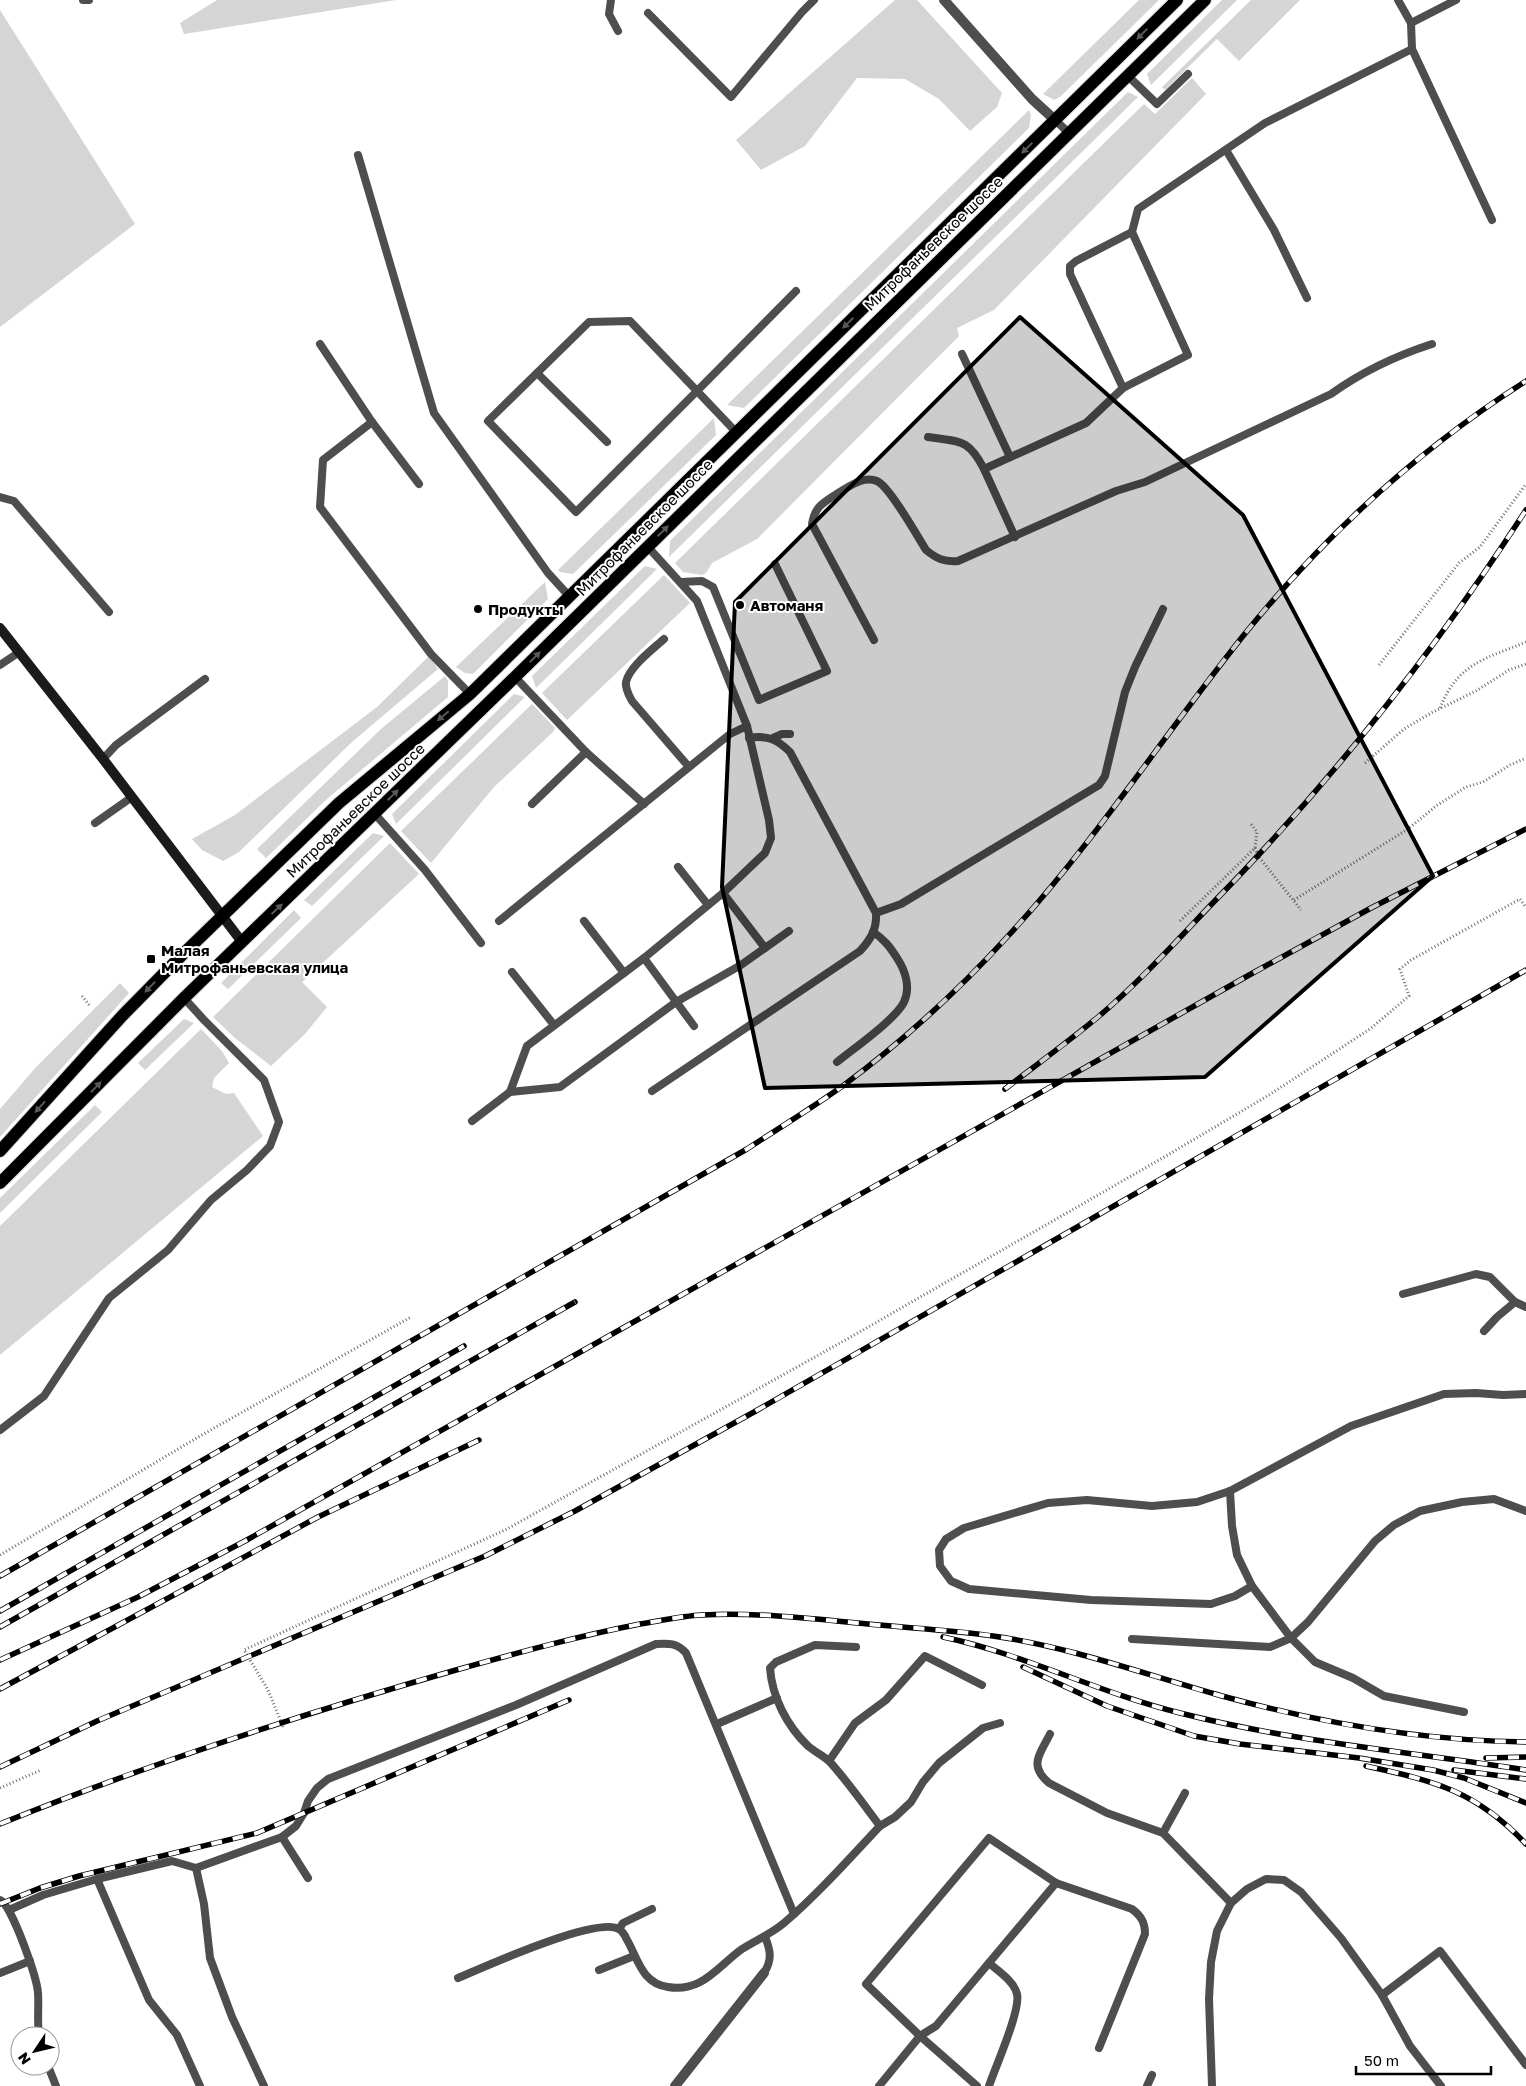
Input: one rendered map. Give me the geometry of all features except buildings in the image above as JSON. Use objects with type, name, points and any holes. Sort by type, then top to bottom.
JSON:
[{"type":"main road","name":"Митрофаньевское шоссе","points":[[0,1150],[122,1016],[222,916],[339,803],[470,694],[1177,0]]},
{"type":"main road","name":"Митрофаньевское шоссе","points":[[0,1183],[184,998],[515,677],[1205,0]]},
{"type":"street","points":[[944,0],[1032,99],[1055,120]]},
{"type":"street","points":[[0,628],[242,942]]},
{"type":"street","points":[[675,2086],[764,1973]]},
{"type":"lane","points":[[83,0],[89,0]]},
{"type":"lane","points":[[610,0],[609,14],[618,31]]},
{"type":"lane","points":[[648,13],[731,97],[814,0]]},
{"type":"lane","points":[[1398,0],[1411,23],[1412,50],[1492,220]]},
{"type":"lane","points":[[1411,23],[1456,0]]},
{"type":"lane","points":[[984,469],[1086,423],[1123,388],[1188,355],[1132,232],[1138,209],[1265,123],[1412,50]]},
{"type":"lane","points":[[1128,76],[1157,104],[1188,74]]},
{"type":"lane","points":[[1055,120],[1069,133]]},
{"type":"lane","points":[[1226,150],[1274,230],[1307,298]]},
{"type":"lane","points":[[358,155],[434,413],[548,573],[569,596]]},
{"type":"lane","points":[[1123,388],[1070,274],[1070,266],[1132,232]]},
{"type":"lane","points":[[736,432],[697,391],[630,321],[589,322],[488,421],[576,512],[697,391],[796,291]]},
{"type":"lane","points":[[320,344],[372,422],[419,484]]},
{"type":"lane","points":[[874,640],[812,524],[814,513],[821,504],[854,483],[866,480],[877,481],[886,490],[926,550],[935,558],[946,562],[958,561],[1116,491],[1145,482],[1331,394],[1352,379],[1378,365],[1432,344]]},
{"type":"lane","points":[[962,354],[1010,456]]},
{"type":"lane","points":[[537,373],[607,442]]},
{"type":"lane","points":[[372,422],[322,460],[320,507],[431,654],[470,694]]},
{"type":"lane","points":[[928,437],[968,445],[975,452],[1015,537]]},
{"type":"lane","points":[[0,497],[14,501],[110,612]]},
{"type":"lane","points":[[510,1092],[526,1046],[644,958],[723,893],[765,854],[771,838],[769,820],[747,726],[697,601],[647,546]]},
{"type":"lane","points":[[681,582],[702,581],[714,587],[759,700],[827,671],[775,564]]},
{"type":"lane","points":[[876,912],[901,904],[1099,785],[1105,776],[1125,692],[1135,666],[1164,609]]},
{"type":"lane","points":[[664,639],[631,671],[626,682],[626,691],[632,701],[689,767]]},
{"type":"lane","points":[[0,665],[18,653]]},
{"type":"lane","points":[[515,677],[586,752],[644,804]]},
{"type":"lane","points":[[103,760],[116,745],[205,679]]},
{"type":"lane","points":[[499,921],[730,734],[747,726]]},
{"type":"lane","points":[[773,738],[782,734],[790,734]]},
{"type":"lane","points":[[652,1091],[860,951],[869,941],[877,924],[876,912],[790,752],[782,743],[773,738],[762,736],[749,738]]},
{"type":"lane","points":[[532,804],[586,752]]},
{"type":"lane","points":[[95,823],[132,797]]},
{"type":"lane","points":[[374,813],[425,870],[481,943]]},
{"type":"lane","points":[[678,867],[708,905]]},
{"type":"lane","points":[[723,893],[765,948]]},
{"type":"lane","points":[[584,921],[624,973]]},
{"type":"lane","points":[[472,1121],[510,1092],[560,1087],[676,1002],[741,965],[789,930]]},
{"type":"lane","points":[[837,1062],[894,1015],[904,1002],[907,989],[902,965],[882,938],[873,932]]},
{"type":"lane","points":[[644,958],[694,1026]]},
{"type":"lane","points":[[512,972],[554,1025]]},
{"type":"lane","points":[[0,1430],[44,1396],[108,1298],[168,1250],[211,1200],[247,1170],[270,1146],[279,1122],[264,1080],[184,998]]},
{"type":"lane","points":[[1403,1294],[1476,1274],[1490,1277],[1515,1302],[1526,1307]]},
{"type":"lane","points":[[1484,1331],[1515,1302]]},
{"type":"lane","points":[[1252,1586],[1235,1596],[1211,1604],[1090,1600],[968,1589],[951,1581],[940,1566],[939,1550],[946,1539],[958,1532],[991,1519],[1048,1502],[1086,1500],[1152,1506],[1197,1502],[1230,1491],[1351,1426],[1444,1394],[1476,1393],[1503,1396],[1526,1394]]},
{"type":"lane","points":[[1230,1491],[1232,1526],[1237,1555],[1252,1586],[1291,1638],[1315,1662],[1353,1678],[1384,1696],[1464,1712]]},
{"type":"lane","points":[[1132,1639],[1270,1648],[1291,1638],[1308,1622],[1375,1541],[1394,1525],[1420,1512],[1462,1502],[1494,1498],[1526,1511]]},
{"type":"lane","points":[[9,1910],[43,1895],[97,1879],[172,1861],[196,1868],[282,1836],[296,1826],[304,1813],[308,1801],[317,1788],[328,1780],[516,1705],[656,1644],[669,1643],[679,1646],[686,1653],[794,1914]]},
{"type":"lane","points":[[856,1647],[815,1645],[776,1662],[770,1668],[777,1698],[792,1729],[810,1748],[829,1760],[880,1826]]},
{"type":"lane","points":[[829,1760],[855,1723],[886,1700],[925,1656],[982,1685]]},
{"type":"lane","points":[[716,1724],[777,1698]]},
{"type":"lane","points":[[458,1978],[539,1943],[587,1930],[608,1927],[619,1929],[626,1937],[642,1971],[651,1981],[668,1987],[685,1987],[707,1979],[743,1949],[765,1937],[794,1914],[880,1826],[895,1817],[911,1802],[923,1782],[939,1763],[983,1728],[1000,1723]]},
{"type":"lane","points":[[1050,1734],[1038,1758],[1036,1767],[1041,1776],[1049,1783],[1107,1813],[1163,1833],[1231,1903]]},
{"type":"lane","points":[[1163,1833],[1185,1794]]},
{"type":"lane","points":[[282,1836],[308,1878]]},
{"type":"lane","points":[[977,2086],[920,2036],[866,1984],[989,1838],[1056,1883],[1132,1909],[1145,1924],[1145,1934],[1099,2048]]},
{"type":"lane","points":[[196,1868],[204,1904],[210,1958],[232,2017],[264,2086]]},
{"type":"lane","points":[[97,1879],[150,2000],[177,2035],[200,2086]]},
{"type":"lane","points":[[1212,2086],[1209,1999],[1211,1962],[1217,1931],[1231,1903],[1247,1889],[1266,1879],[1284,1880],[1301,1892],[1341,1938],[1382,1995],[1410,2046],[1441,2086]]},
{"type":"lane","points":[[879,2086],[920,2036],[936,2026],[1056,1883]]},
{"type":"lane","points":[[0,1900],[4,1902],[9,1910],[30,1961],[38,1992],[38,2026]]},
{"type":"lane","points":[[619,1929],[623,1923],[652,1909]]},
{"type":"lane","points":[[764,1973],[770,1963],[770,1950],[765,1937]]},
{"type":"lane","points":[[1382,1995],[1440,1951],[1526,2065]]},
{"type":"lane","points":[[599,1970],[634,1956]]},
{"type":"lane","points":[[0,1974],[30,1961]]},
{"type":"lane","points":[[989,1963],[1007,1978],[1017,1994],[1016,2012],[989,2086]]},
{"type":"lane","points":[[1147,2086],[1152,2075]]},
{"type":"path","points":[[1379,665],[1459,563],[1480,548],[1526,484]]},
{"type":"path","points":[[1440,709],[1447,691],[1463,673],[1482,659],[1526,642]]},
{"type":"path","points":[[1364,763],[1404,729],[1476,691],[1508,670],[1526,664]]},
{"type":"path","points":[[1294,900],[1408,829],[1436,806],[1466,787],[1484,782],[1510,765],[1526,758]]},
{"type":"path","points":[[1252,824],[1257,832],[1255,848],[1257,854],[1302,910]]},
{"type":"path","points":[[1180,921],[1255,848]]},
{"type":"path","points":[[283,1727],[264,1683],[244,1650],[507,1529],[849,1338],[1000,1250],[1043,1228],[1269,1094],[1370,1029],[1409,996],[1400,970],[1412,960],[1520,899],[1526,908]]},
{"type":"path","points":[[82,996],[90,1006]]},
{"type":"path","points":[[0,1555],[107,1493],[133,1475],[412,1317]]},
{"type":"path","points":[[0,1788],[41,1770]]},
{"type":"highlighted area","points":[[1020,317],[1243,515],[1433,876],[1205,1077],[765,1088],[722,887],[735,602]]},
{"type":"shaded area","points":[[217,0],[396,0],[184,34],[180,23]]},
{"type":"shaded area","points":[[895,0],[917,0],[1002,93],[997,107],[970,131],[939,99],[905,79],[857,78],[805,146],[761,170],[736,140]]},
{"type":"shaded area","points":[[1139,0],[1159,0],[1060,97],[1054,100],[1043,94]]},
{"type":"shaded area","points":[[1222,0],[1237,0],[1151,85],[1147,74]]},
{"type":"shaded area","points":[[1251,0],[1300,0],[1239,61],[1217,39],[1165,90],[1162,87]]},
{"type":"shaded area","points":[[0,10],[135,224],[0,327]]},
{"type":"shaded area","points":[[1192,78],[1206,94],[994,310],[957,328],[959,336],[757,539],[712,563],[706,573],[702,575],[683,572],[675,563],[1144,104],[1155,114]]},
{"type":"shaded area","points":[[1128,92],[1138,97],[669,557],[670,541]]},
{"type":"shaded area","points":[[1029,110],[1031,115],[1029,128],[744,408],[727,405]]},
{"type":"shaded area","points":[[714,418],[716,435],[573,574],[558,570]]},
{"type":"shaded area","points":[[645,566],[657,569],[536,688],[532,676]]},
{"type":"shaded area","points":[[664,575],[690,603],[567,720],[542,693]]},
{"type":"shaded area","points":[[545,582],[548,599],[473,674],[465,673],[456,667]]},
{"type":"shaded area","points":[[429,656],[438,669],[352,742],[239,852],[223,861],[202,850],[192,839],[235,815],[377,707]]},
{"type":"shaded area","points":[[445,676],[448,681],[448,697],[327,799],[266,858],[257,849],[381,729]]},
{"type":"shaded area","points":[[514,694],[525,697],[396,824],[392,814]]},
{"type":"shaded area","points":[[532,704],[555,728],[553,732],[494,787],[431,863],[401,831]]},
{"type":"shaded area","points":[[373,833],[384,836],[312,906],[304,900]]},
{"type":"shaded area","points":[[390,843],[419,874],[302,982],[327,1007],[305,1034],[271,1066],[235,1038],[213,1017]]},
{"type":"shaded area","points":[[294,910],[301,918],[228,989],[221,983]]},
{"type":"shaded area","points":[[120,983],[129,993],[0,1137],[0,1109],[37,1066]]},
{"type":"shaded area","points":[[184,1019],[194,1023],[145,1070],[138,1063]]},
{"type":"shaded area","points":[[201,1029],[222,1051],[229,1063],[214,1078],[212,1087],[226,1094],[234,1093],[263,1136],[0,1355],[0,1226]]},
{"type":"shaded area","points":[[95,1105],[102,1112],[0,1213],[0,1198]]},
{"type":"railway","points":[[0,1576],[747,1149],[820,1102],[866,1068],[950,996],[1040,900],[1070,864],[1243,636],[1306,564],[1339,530],[1411,465],[1486,407],[1526,381]]},
{"type":"railway","points":[[1005,1089],[1087,1026],[1127,991],[1251,863],[1377,718],[1454,616],[1526,510]]},
{"type":"railway","points":[[0,1660],[138,1597],[245,1541],[1251,974],[1371,908],[1526,829]]},
{"type":"railway","points":[[0,1767],[97,1721],[485,1556],[575,1511],[754,1412],[1526,970]]},
{"type":"railway","points":[[0,1627],[575,1302]]},
{"type":"railway","points":[[0,1611],[464,1346]]},
{"type":"railway","points":[[0,1689],[318,1517],[479,1440]]},
{"type":"railway","points":[[0,1824],[112,1781],[226,1741],[398,1687],[502,1657],[594,1634],[678,1617],[702,1615],[785,1616],[993,1636],[1080,1654],[1259,1706],[1335,1722],[1372,1729],[1449,1738],[1526,1742]]},
{"type":"railway","points":[[943,1637],[1003,1653],[1150,1705],[1223,1723],[1352,1746],[1526,1770]]},
{"type":"railway","points":[[1023,1667],[1107,1706],[1194,1736],[1433,1770],[1464,1778],[1526,1803]]},
{"type":"railway","points":[[0,1904],[40,1888],[79,1876],[257,1833],[569,1700]]},
{"type":"railway","points":[[1486,1758],[1526,1757]]},
{"type":"railway","points":[[1366,1766],[1434,1783],[1472,1800],[1508,1826],[1526,1844]]},
{"type":"railway","points":[[1454,1770],[1526,1779]]},
{"type":"place","name":"Автоманя","points":[[740,605]]},
{"type":"place","name":"Продукты","points":[[478,609]]},
{"type":"place","name":"Малая Митрофаньевская улица","points":[[151,959]]}]
